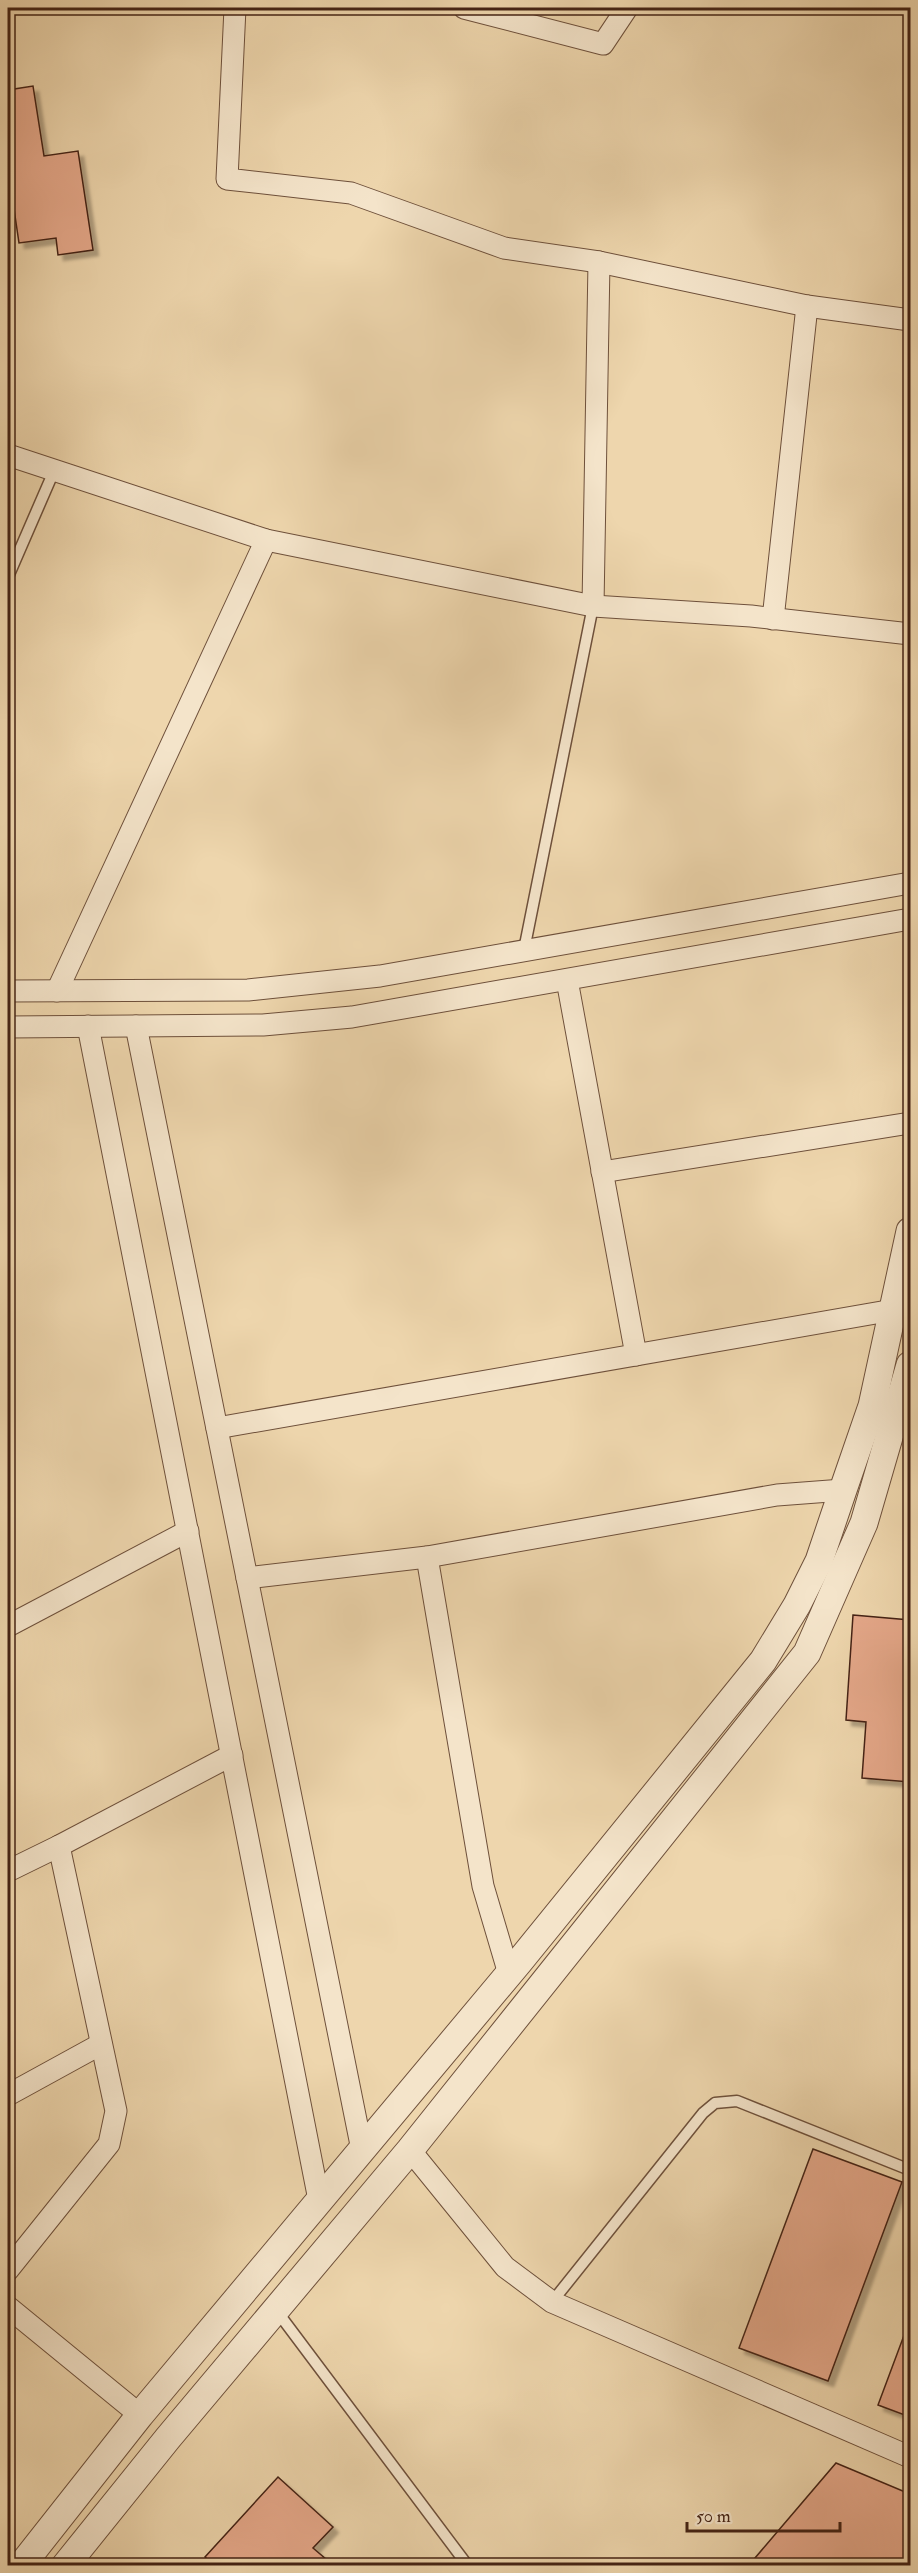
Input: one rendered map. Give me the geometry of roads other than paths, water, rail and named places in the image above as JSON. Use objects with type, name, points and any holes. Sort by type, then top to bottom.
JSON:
[{"type":"street","points":[[235,8],[227,179],[351,193],[504,248],[599,262],[807,306],[910,320]]},
{"type":"street","points":[[464,8],[603,44],[627,8]]},
{"type":"street","points":[[593,606],[599,262]]},
{"type":"street","points":[[773,619],[807,306]]},
{"type":"street","points":[[8,455],[266,540],[593,606],[773,619],[910,633]]},
{"type":"street","points":[[57,991],[266,540]]},
{"type":"street","points":[[8,992],[248,990],[380,976],[910,883]]},
{"type":"street","points":[[8,1027],[263,1025],[352,1017],[910,919]]},
{"type":"street","points":[[567,980],[636,1355]]},
{"type":"street","points":[[88,1026],[320,2200]]},
{"type":"street","points":[[136,1026],[362,2150]]},
{"type":"street","points":[[602,1172],[910,1123]]},
{"type":"street","points":[[21,2565],[140,2415],[509,1974],[763,1661],[797,1605],[819,1561],[843,1491],[872,1406],[910,1232]]},
{"type":"street","points":[[217,1428],[893,1310]]},
{"type":"street","points":[[65,2565],[168,2438],[410,2150],[807,1653],[864,1523],[910,1365]]},
{"type":"street","points":[[247,1578],[427,1557],[777,1495],[843,1491]]},
{"type":"street","points":[[8,1626],[188,1531]]},
{"type":"street","points":[[427,1557],[483,1886],[509,1974]]},
{"type":"street","points":[[8,1871],[232,1755]]},
{"type":"street","points":[[8,2270],[109,2144],[116,2111],[59,1846]]},
{"type":"street","points":[[8,2096],[101,2044]]},
{"type":"street","points":[[410,2150],[505,2267],[552,2302],[910,2457]]},
{"type":"street","points":[[8,2307],[140,2415]]},
{"type":"lane","points":[[8,577],[54,471]]},
{"type":"lane","points":[[524,950],[593,606]]},
{"type":"lane","points":[[552,2302],[703,2113],[715,2103],[737,2101],[910,2170]]},
{"type":"lane","points":[[276,2309],[468,2565]]}]
